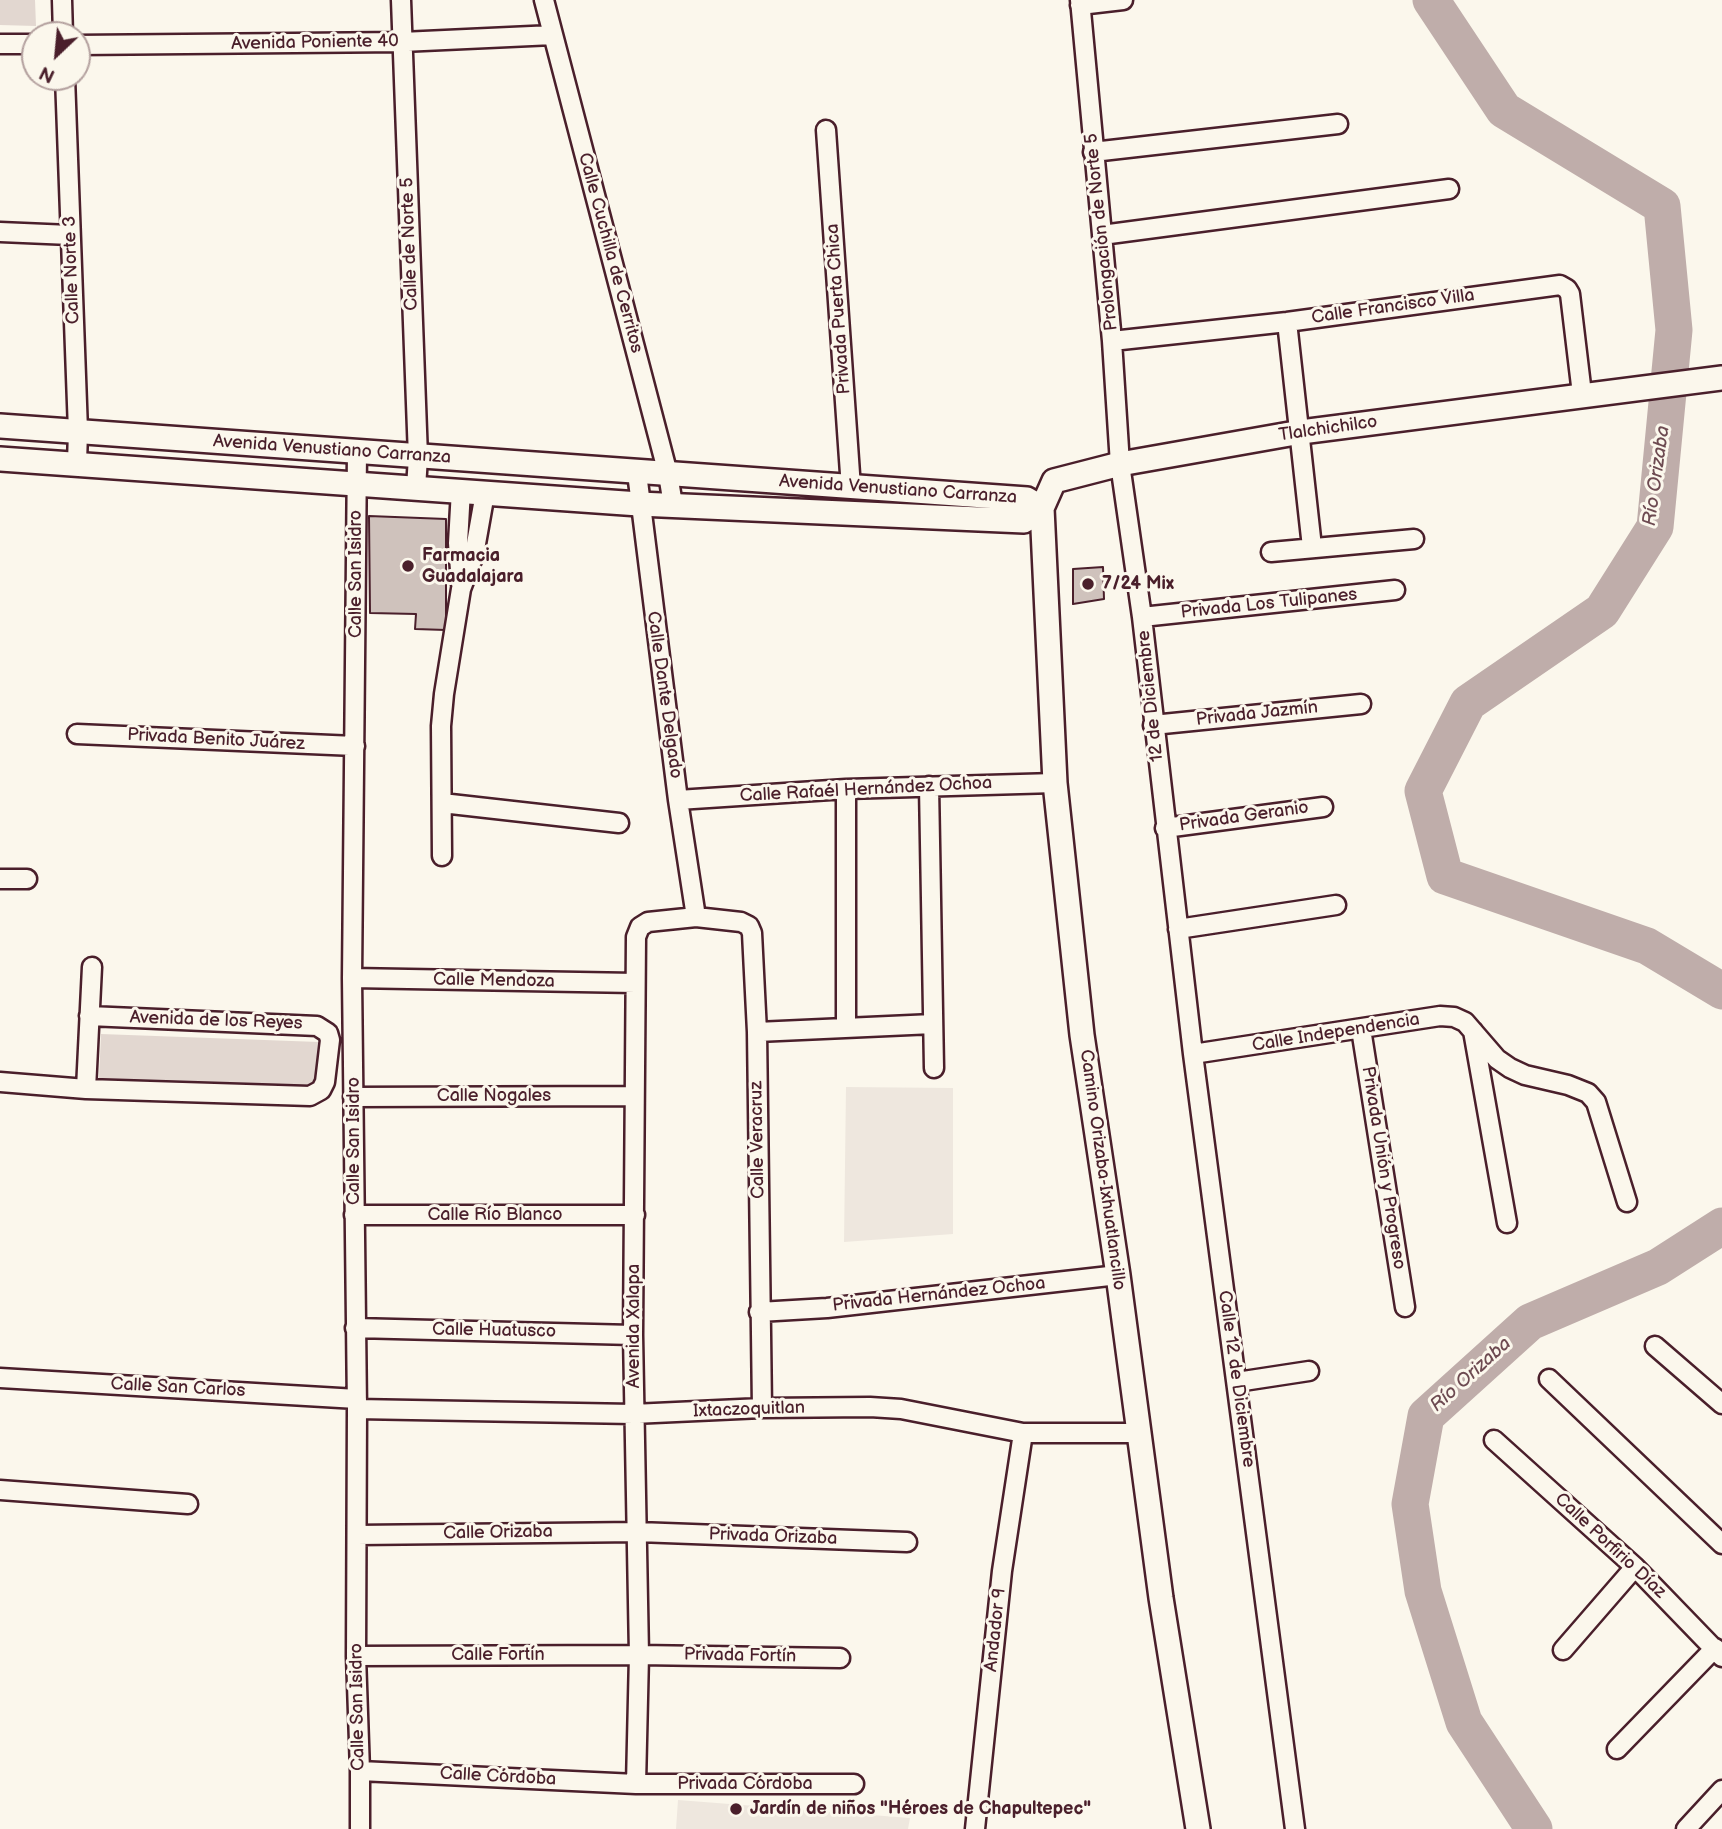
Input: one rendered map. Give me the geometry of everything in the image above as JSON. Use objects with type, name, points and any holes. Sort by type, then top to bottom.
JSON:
[{"type":"street","points":[[62,0],[63,21]]},
{"type":"street","name":"Calle de Norte 5","points":[[401,0],[418,457],[416,488]]},
{"type":"street","name":"Calle Cuchilla de Cerritos","points":[[544,0],[673,505]]},
{"type":"street","points":[[1080,3],[1123,0]]},
{"type":"street","name":"Prolongación de Norte 5","points":[[1080,3],[1112,341],[1120,464]]},
{"type":"street","name":"Avenida Poniente 40","points":[[91,44],[402,42],[553,35]]},
{"type":"street","points":[[0,44],[21,44]]},
{"type":"street","name":"Calle Norte 3","points":[[65,91],[77,463]]},
{"type":"street","points":[[1093,152],[1338,124]]},
{"type":"street","name":"Privada Puerta Chica","points":[[826,130],[851,488]]},
{"type":"street","points":[[1102,235],[1449,189]]},
{"type":"street","points":[[0,232],[70,235]]},
{"type":"street","name":"Calle Francisco Villa","points":[[1112,341],[1287,322],[1560,285],[1570,294],[1582,394]]},
{"type":"street","points":[[1287,322],[1312,547]]},
{"type":"street","name":"Tlalchichilco","points":[[1042,508],[1055,481],[1120,464],[1301,432],[1722,377]]},
{"type":"street","name":"Avenida Venustiano Carranza","points":[[0,426],[1027,499],[1042,508],[1024,521],[639,504],[0,459]]},
{"type":"street","name":"Calle San Isidro","points":[[357,452],[352,978],[357,1404],[356,1656],[360,1829]]},
{"type":"street","name":"12 de Diciembre","points":[[1120,464],[1142,618],[1178,929]]},
{"type":"street","name":"Calle Dante Delgado","points":[[636,472],[678,800],[696,917]]},
{"type":"street","points":[[461,490],[458,543],[461,589]]},
{"type":"street","points":[[442,856],[441,726],[444,694],[461,589],[476,546],[485,493]]},
{"type":"street","name":"Camino Orizaba-Ixhuatlancillo","points":[[1042,508],[1055,783],[1082,1035],[1118,1275],[1161,1598],[1198,1829]]},
{"type":"street","points":[[1271,552],[1414,539]]},
{"type":"street","name":"Privada Los Tulipanes","points":[[1142,618],[1395,590]]},
{"type":"street","name":"Privada Jazmín","points":[[1153,724],[1362,704]]},
{"type":"street","name":"Privada Benito Juárez","points":[[77,733],[355,746]]},
{"type":"street","name":"Calle Rafaél Hernández Ochoa","points":[[678,800],[846,789],[1055,783]]},
{"type":"street","points":[[929,786],[934,1068]]},
{"type":"street","points":[[846,789],[846,1027]]},
{"type":"street","points":[[442,803],[619,823]]},
{"type":"street","name":"Privada Geranio","points":[[1165,828],[1323,807]]},
{"type":"street","points":[[0,879],[27,880]]},
{"type":"street","points":[[1178,929],[1336,905]]},
{"type":"street","name":"Avenida Xalapa","points":[[636,1784],[639,1655],[633,1335],[636,937],[643,923],[696,917]]},
{"type":"street","name":"Calle Veracruz","points":[[696,917],[741,922],[750,928],[757,1032],[762,1408]]},
{"type":"street","name":"Calle 12 de Diciembre","points":[[1178,929],[1295,1829]]},
{"type":"street","points":[[86,1088],[92,967]]},
{"type":"street","name":"Calle Mendoza","points":[[352,978],[635,983]]},
{"type":"street","name":"Avenida de los Reyes","points":[[0,1082],[86,1088],[310,1096],[321,1090],[325,1082],[330,1040],[323,1028],[311,1024],[89,1016]]},
{"type":"street","name":"Calle Independencia","points":[[1193,1055],[1440,1017],[1454,1017],[1465,1022],[1473,1031]]},
{"type":"street","points":[[757,1032],[933,1024]]},
{"type":"street","name":"Privada Unión y Progreso","points":[[1361,1029],[1405,1307]]},
{"type":"street","points":[[1473,1031],[1497,1059],[1510,1068],[1588,1093],[1596,1102],[1627,1202]]},
{"type":"street","points":[[1473,1031],[1507,1223]]},
{"type":"street","name":"Calle Nogales","points":[[354,1097],[634,1096]]},
{"type":"street","name":"Calle Río Blanco","points":[[354,1215],[635,1215]]},
{"type":"street","name":"Privada Hernández Ochoa","points":[[759,1312],[827,1308],[1118,1275]]},
{"type":"street","name":"Calle Huatusco","points":[[355,1328],[633,1335]]},
{"type":"street","points":[[1655,1346],[1722,1404]]},
{"type":"street","points":[[1237,1382],[1308,1371]]},
{"type":"street","name":"Calle San Carlos","points":[[0,1378],[357,1404]]},
{"type":"street","points":[[1549,1379],[1722,1544]]},
{"type":"street","name":"Ixtaczoquitlan","points":[[357,1404],[634,1414],[762,1408],[870,1407],[901,1409],[1023,1433],[1139,1433]]},
{"type":"street","name":"Andador 9","points":[[975,1829],[1002,1571],[1023,1433]]},
{"type":"street","name":"Calle Porfirio Díaz","points":[[1494,1440],[1635,1567],[1718,1652]]},
{"type":"street","points":[[0,1490],[188,1504]]},
{"type":"street","name":"Calle Orizaba","points":[[357,1535],[638,1532]]},
{"type":"street","name":"Privada Orizaba","points":[[638,1532],[907,1542]]},
{"type":"street","points":[[1563,1650],[1635,1567]]},
{"type":"street","points":[[1617,1749],[1718,1652]]},
{"type":"street","name":"Calle Fortín","points":[[356,1656],[639,1655]]},
{"type":"street","name":"Privada Fortín","points":[[639,1655],[840,1658]]},
{"type":"street","name":"Calle Córdoba","points":[[360,1771],[636,1784]]},
{"type":"street","name":"Privada Córdoba","points":[[636,1784],[854,1784]]},
{"type":"street","points":[[1686,1829],[1722,1790]]},
{"type":"shaded area","points":[[0,0],[35,0],[36,21],[21,21],[21,26],[0,25]]},
{"type":"shaded area","points":[[101,1034],[319,1042],[317,1087],[99,1079]]},
{"type":"shaded area","points":[[846,1087],[953,1088],[953,1234],[844,1242]]},
{"type":"shaded area","name":"Jardín de niños \"Héroes de Chapultepec\"","points":[[678,1800],[910,1818],[908,1829],[676,1829]]},
{"type":"building","name":"Farmacia Guadalajara","points":[[369,516],[446,519],[446,630],[415,629],[416,614],[370,613]]},
{"type":"building","name":"7/24 Mix","points":[[1103,567],[1104,599],[1073,604],[1073,569]]},
{"type":"waterway","name":"Río Orizaba","points":[[1431,0],[1504,110],[1662,206],[1674,330],[1655,527],[1602,611],[1468,703],[1423,791],[1445,876],[1647,946],[1722,991]]},
{"type":"waterway","name":"Río Orizaba","points":[[1534,1829],[1464,1722],[1423,1591],[1410,1504],[1426,1416],[1530,1322],[1658,1267],[1722,1226]]},
{"type":"place","name":"Farmacia Guadalajara","points":[[408,566]]},
{"type":"place","name":"7/24 Mix","points":[[1088,584]]},
{"type":"place","name":"Jardín de niños \"Héroes de Chapultepec\"","points":[[736,1809]]}]
